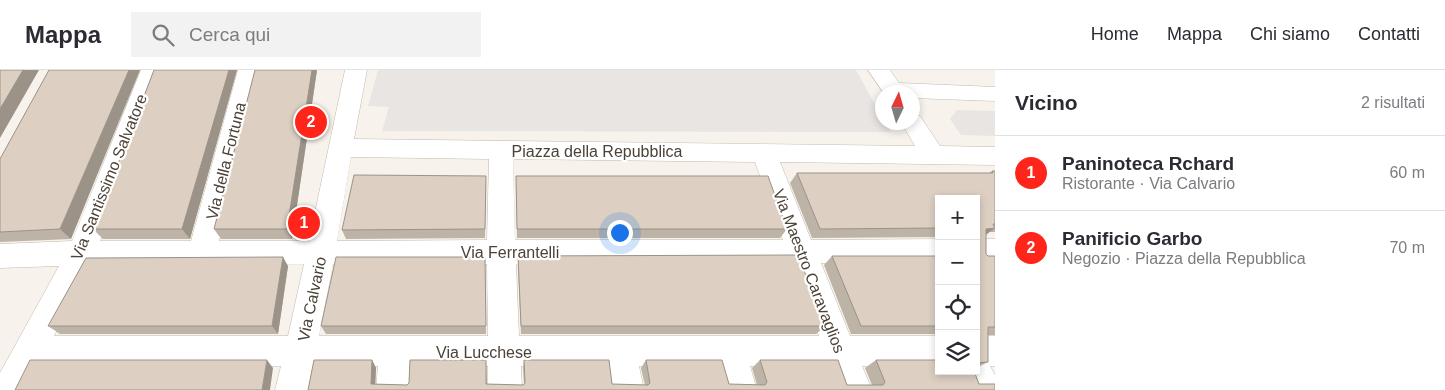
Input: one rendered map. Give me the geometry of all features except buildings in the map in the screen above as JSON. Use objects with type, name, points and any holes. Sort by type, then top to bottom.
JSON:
[{"type":"street","name":"Via Santissimo Salvatore","points":[[9,390],[81,253],[152,70]]},
{"type":"street","name":"Via della Fortuna","points":[[202,252],[249,70]]},
{"type":"street","points":[[340,148],[356,70]]},
{"type":"street","points":[[878,70],[889,85]]},
{"type":"street","points":[[920,92],[995,94]]},
{"type":"street","points":[[917,130],[933,155]]},
{"type":"street","name":"Piazza della Repubblica","points":[[340,148],[995,156]]},
{"type":"street","name":"Via Calvario","points":[[292,390],[322,252],[340,148]]},
{"type":"street","points":[[501,151],[501,252],[505,390]]},
{"type":"street","name":"Via Maestro Caravaglios","points":[[764,153],[855,390]]},
{"type":"street","name":"Via Ferrantelli","points":[[0,256],[202,252],[935,251]]},
{"type":"street","points":[[980,251],[995,251]]},
{"type":"street","name":"Via Lucchese","points":[[30,351],[935,351]]},
{"type":"street","points":[[729,351],[740,390]]},
{"type":"street","points":[[980,351],[995,351]]},
{"type":"street","points":[[393,390],[395,352]]},
{"type":"street","points":[[621,352],[627,390]]},
{"type":"street","points":[[977,375],[984,390]]},
{"type":"shaded area","points":[[378,70],[856,70],[875,104],[875,130],[890,130],[891,132],[382,131],[389,107],[368,106]]},
{"type":"shaded area","points":[[957,110],[995,111],[995,136],[961,135],[950,119]]},
{"type":"place","name":"Panificio Garbo","points":[[311,122]]},
{"type":"place","name":"Paninoteca Rchard","points":[[304,223]]}]
